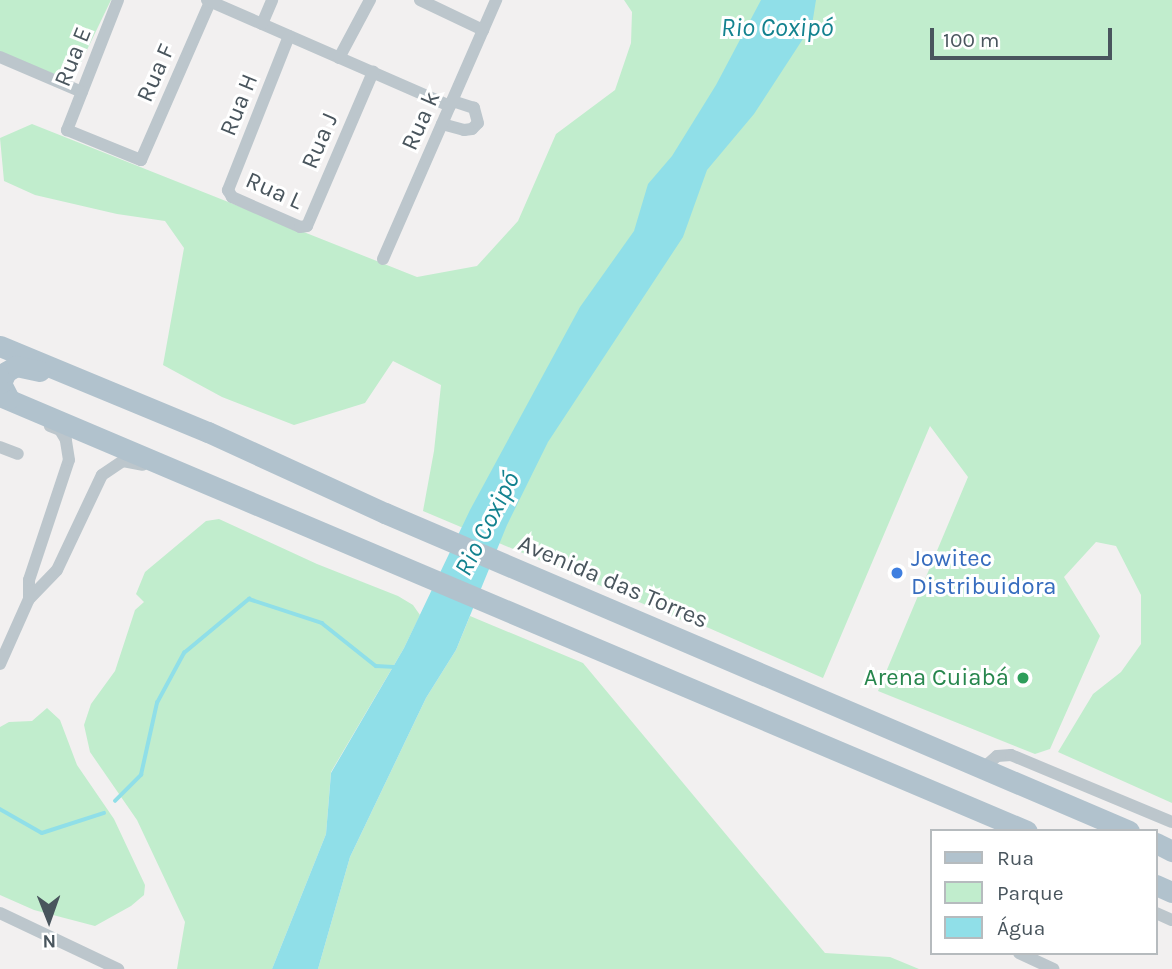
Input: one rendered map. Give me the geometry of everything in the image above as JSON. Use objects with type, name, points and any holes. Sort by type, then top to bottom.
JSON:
[{"type":"main road","name":"Avenida das Torres","points":[[0,345],[208,432],[385,513],[981,770],[1094,823],[1120,829]]},
{"type":"main road","points":[[208,432],[133,410],[31,368],[16,366],[6,372],[1,383],[5,398],[1022,829]]},
{"type":"street","name":"Rua E","points":[[67,130],[118,0]]},
{"type":"street","points":[[262,24],[272,0]]},
{"type":"street","points":[[339,58],[370,0]]},
{"type":"street","points":[[420,0],[483,30]]},
{"type":"street","name":"Rua k","points":[[383,258],[496,0]]},
{"type":"street","points":[[208,1],[451,104],[474,108],[478,122],[472,129],[464,130],[442,124]]},
{"type":"street","name":"Rua F","points":[[67,130],[141,160],[208,1]]},
{"type":"street","name":"Rua H","points":[[228,190],[289,36]]},
{"type":"street","points":[[0,57],[82,92]]},
{"type":"street","name":"Rua J","points":[[307,226],[373,72]]},
{"type":"street","name":"Rua L","points":[[228,190],[232,197],[300,227],[307,226]]},
{"type":"street","points":[[5,398],[25,414],[60,430],[69,448],[65,481],[29,580],[29,599]]},
{"type":"street","points":[[0,447],[18,454]]},
{"type":"street","points":[[0,664],[29,599],[57,570],[105,471],[123,461],[201,480]]},
{"type":"street","points":[[981,770],[997,757],[1011,755],[1172,822]]},
{"type":"street","points":[[0,912],[118,969]]},
{"type":"street","points":[[1023,955],[1053,969]]},
{"type":"green space","points":[[0,0],[111,0],[72,81],[0,53]]},
{"type":"green space","points":[[624,0],[1172,0],[1172,803],[1058,752],[1093,694],[1121,672],[1141,644],[1141,595],[1116,546],[1096,542],[1064,577],[1100,636],[1050,749],[1035,754],[878,691],[968,477],[930,426],[823,678],[702,625],[684,621],[423,511],[434,451],[441,385],[393,361],[365,403],[294,425],[222,397],[163,365],[184,248],[165,221],[117,214],[35,195],[4,181],[0,138],[32,124],[417,277],[477,266],[518,221],[556,134],[615,90],[631,43],[632,12]]},
{"type":"green space","points":[[219,519],[317,564],[398,596],[413,605],[420,615],[404,648],[331,772],[326,834],[272,969],[177,969],[185,922],[137,820],[90,752],[84,725],[91,704],[115,671],[135,610],[144,602],[136,594],[145,572],[206,521]]},
{"type":"green space","points":[[470,616],[583,663],[825,953],[890,957],[919,969],[318,969],[350,857],[426,698],[456,650]]},
{"type":"green space","points":[[47,708],[60,720],[77,765],[114,819],[145,885],[144,895],[131,906],[95,926],[34,910],[0,895],[0,727],[9,722],[32,721]]},
{"type":"water","name":"Rio Coxipó","points":[[761,0],[816,0],[812,25],[754,114],[707,170],[683,237],[548,442],[507,525],[456,650],[426,698],[350,857],[318,969],[272,969],[326,834],[331,773],[404,648],[470,510],[580,307],[634,231],[648,184],[672,156],[716,85]]},
{"type":"waterway","points":[[115,801],[141,775],[157,703],[184,653],[249,599],[322,623],[376,666],[397,667]]},
{"type":"waterway","points":[[0,809],[42,833],[104,813]]},
{"type":"place","name":"Jowitec Distribuidora","points":[[897,573]]},
{"type":"place","name":"Arena Cuiabá","points":[[1023,678]]}]
